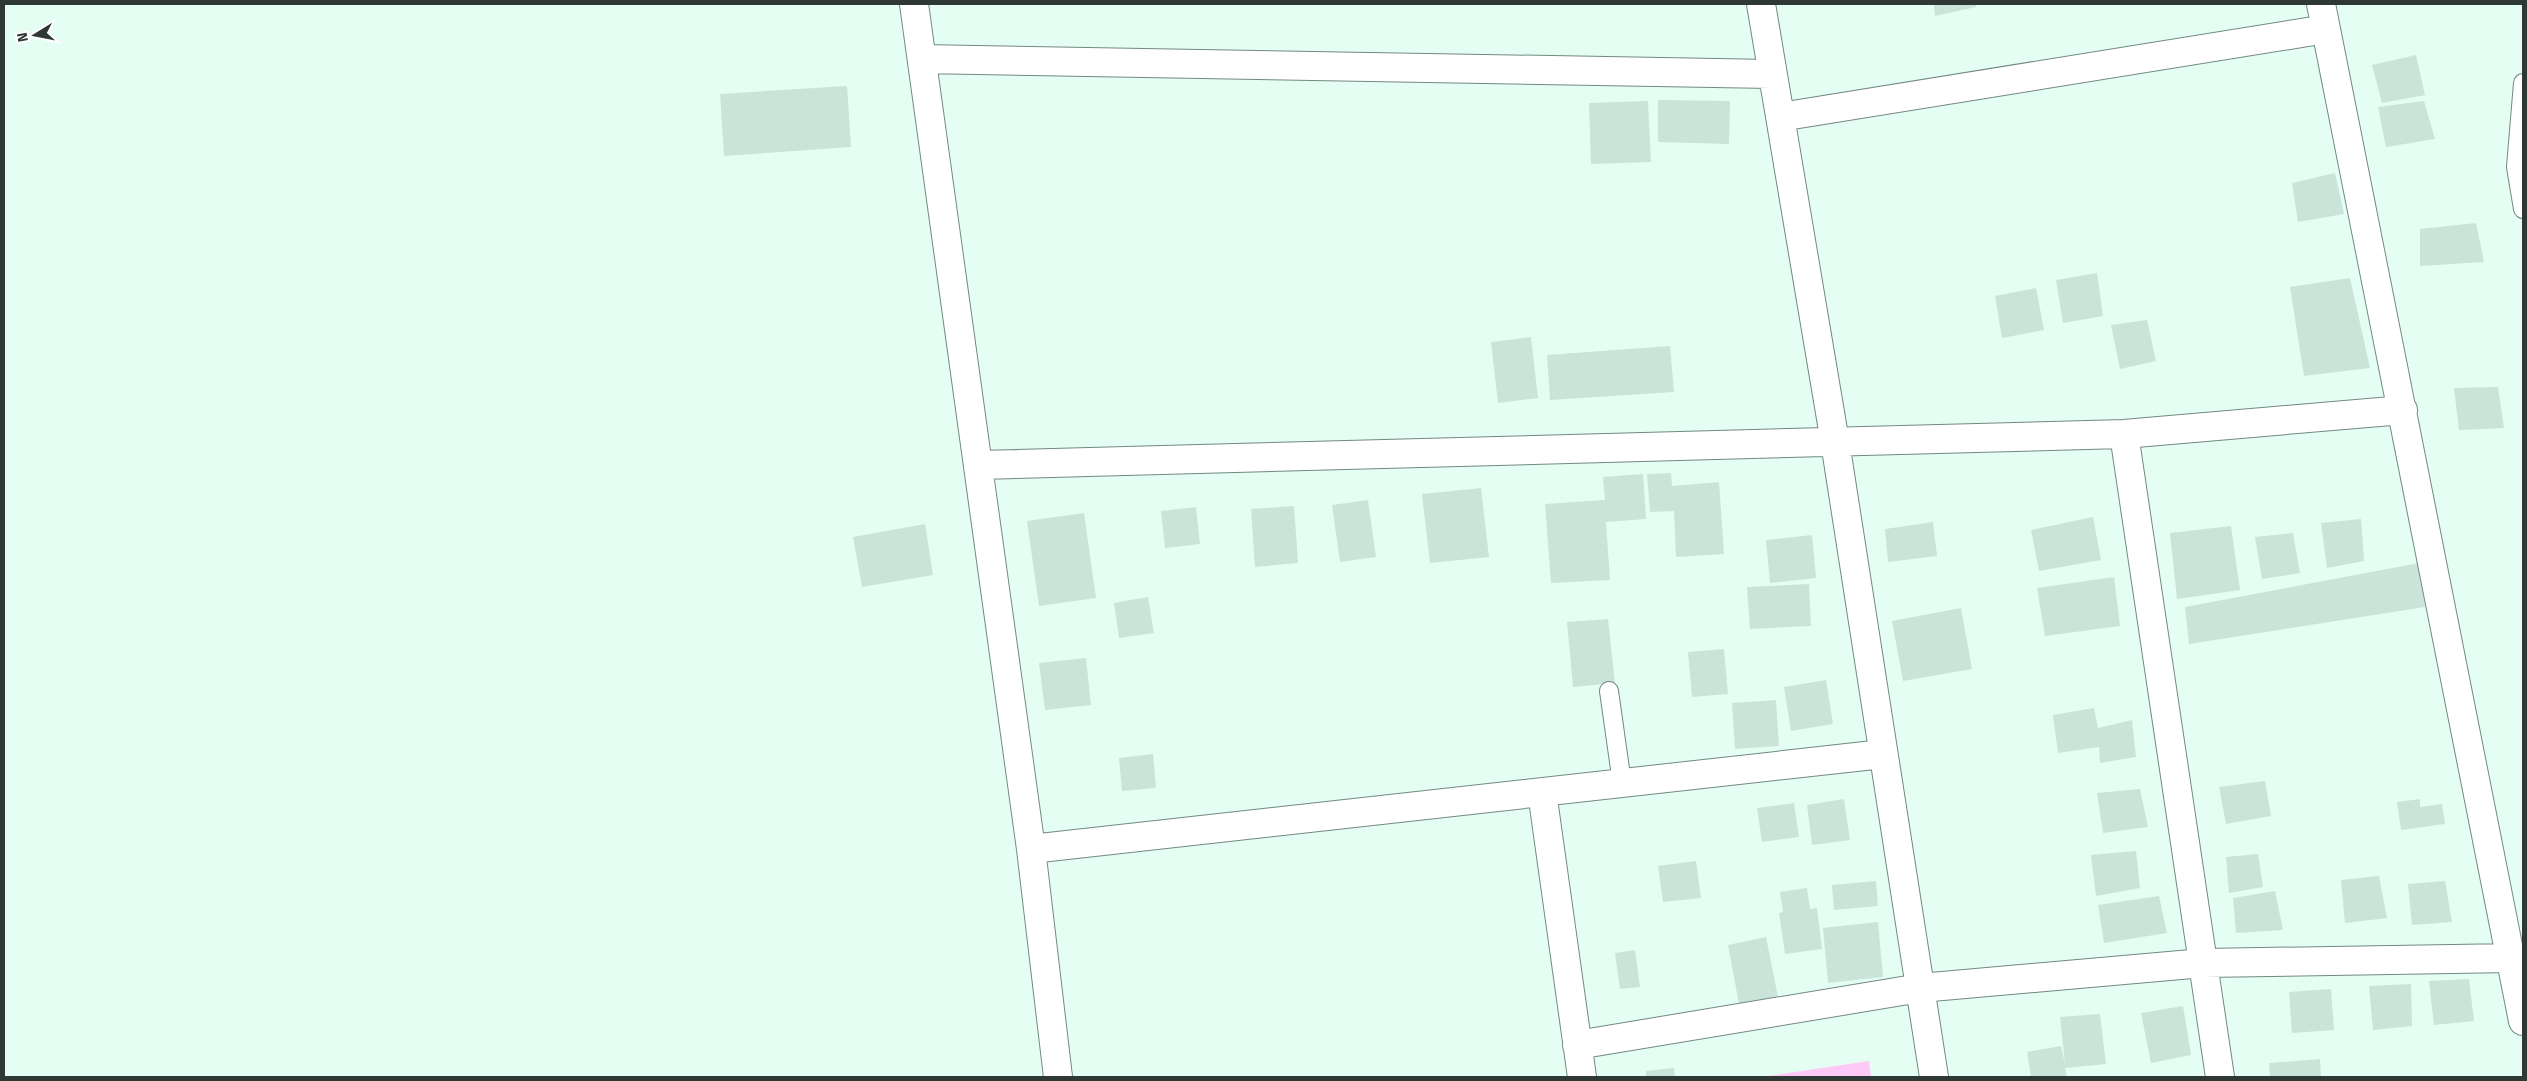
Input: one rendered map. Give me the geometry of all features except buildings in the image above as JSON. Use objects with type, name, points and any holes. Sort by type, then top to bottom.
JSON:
[{"type":"street","points":[[914,4],[1031,849],[1058,1077]]},
{"type":"street","points":[[1761,4],[1835,442],[1934,1077]]},
{"type":"street","points":[[1780,118],[2324,16],[2523,1021]]},
{"type":"street","points":[[922,59],[1772,74]]},
{"type":"street","points":[[978,465],[2124,434],[2403,410]]},
{"type":"street","points":[[2124,434],[2220,1077]]},
{"type":"street","points":[[1031,849],[1884,754]]},
{"type":"street","points":[[1542,792],[1582,1077]]},
{"type":"street","points":[[1578,1045],[1920,988],[2203,963],[2512,958]]},
{"type":"lane","points":[[2523,83],[2516,168],[2523,209]]},
{"type":"lane","points":[[1609,691],[1622,783]]},
{"type":"shaded area","points":[[1869,1061],[1871,1077],[1762,1077]]}]
